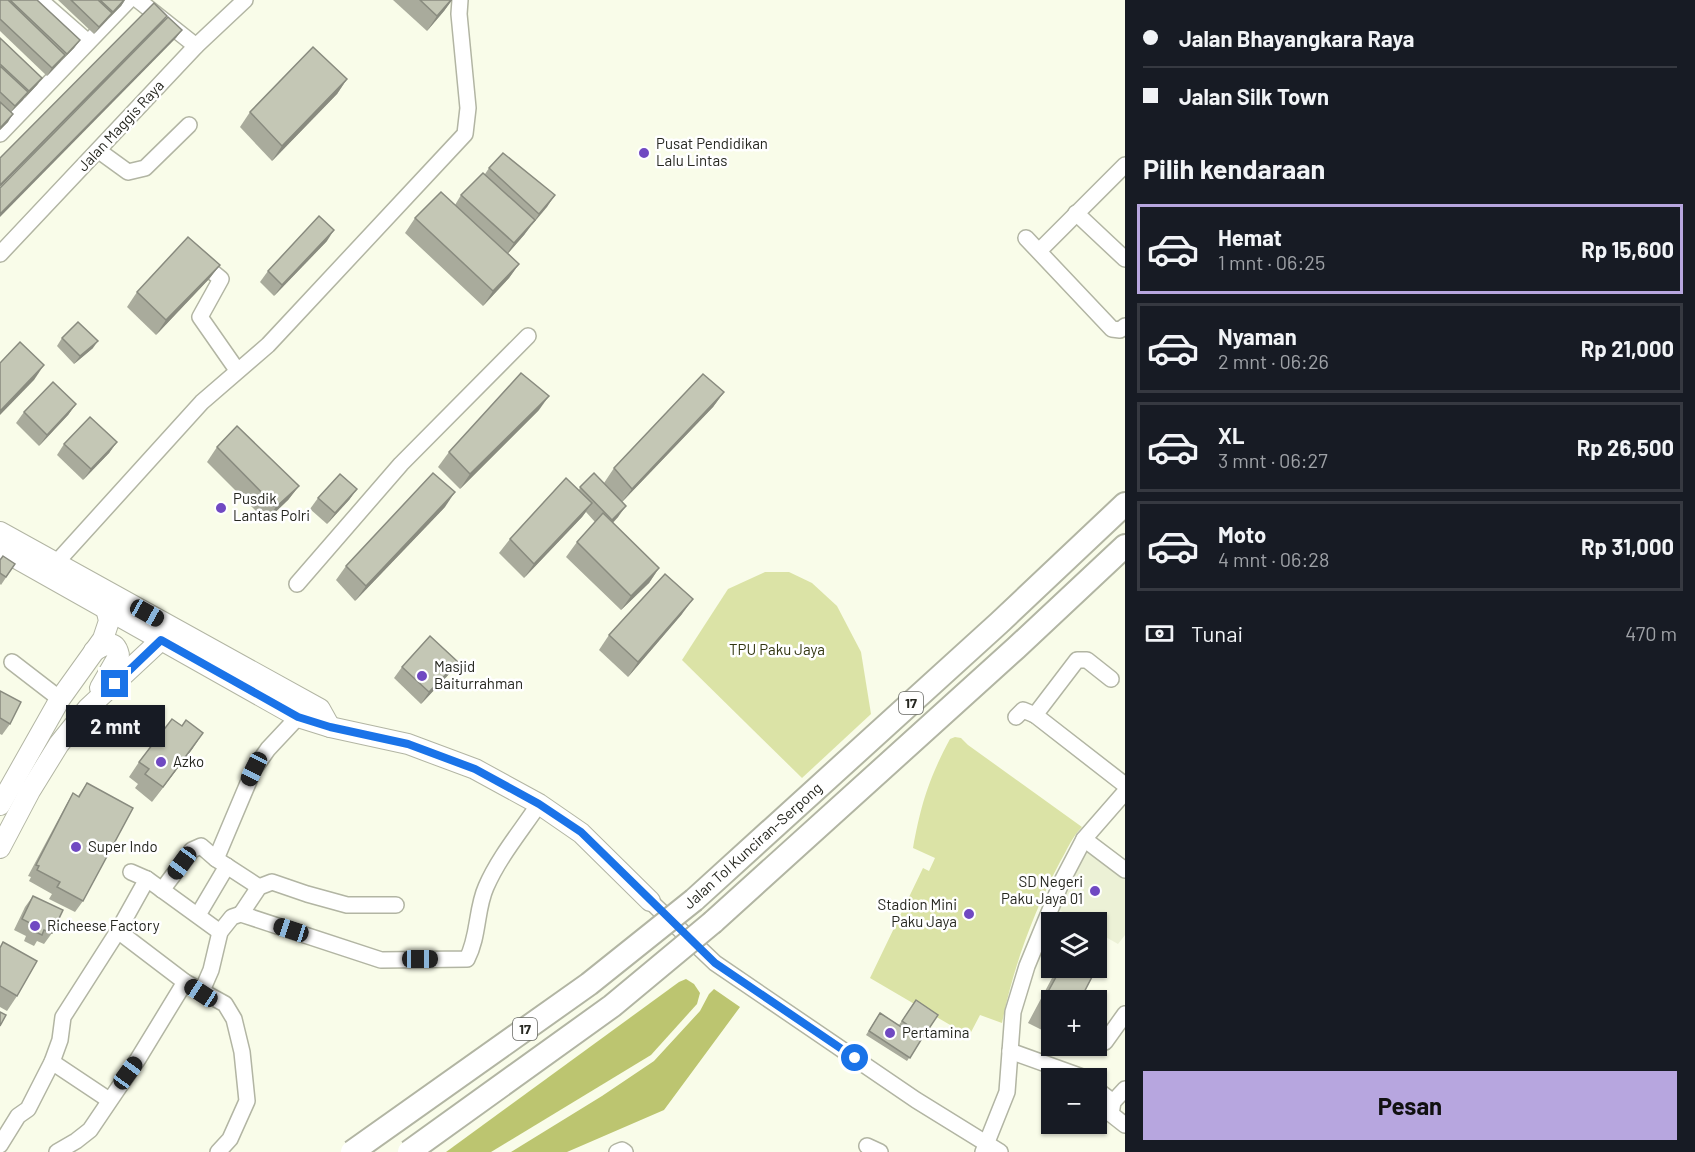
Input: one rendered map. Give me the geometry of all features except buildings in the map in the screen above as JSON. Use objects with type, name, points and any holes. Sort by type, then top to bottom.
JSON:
[{"type":"highway","name":"Jalan Tol Kunciran–Serpong","points":[[352,1152],[589,984],[694,900],[999,623],[1125,504]]},
{"type":"highway","name":"Jalan Tol Kunciran–Serpong","points":[[409,1152],[612,1006],[713,922],[1016,648],[1125,546]]},
{"type":"main road","points":[[0,532],[320,710],[330,727]]},
{"type":"main road","points":[[0,549],[298,717],[330,727],[408,744],[475,769],[539,804],[581,832],[650,901]]},
{"type":"main road","points":[[128,603],[137,626],[140,645],[133,667]]},
{"type":"main road","points":[[0,805],[60,699],[103,639],[110,621],[106,608]]},
{"type":"main road","points":[[88,708],[161,640]]},
{"type":"main road","points":[[0,848],[53,753],[88,708],[119,655],[118,648],[108,643],[94,651]]},
{"type":"street","points":[[40,0],[88,42]]},
{"type":"street","points":[[0,134],[42,82],[88,42],[129,0]]},
{"type":"street","points":[[138,0],[196,46]]},
{"type":"street","name":"Jalan Maggis Raya","points":[[0,254],[233,7],[245,0]]},
{"type":"street","points":[[56,563],[202,402],[268,345],[465,134],[468,108],[459,14],[460,0]]},
{"type":"street","points":[[0,109],[12,121]]},
{"type":"street","points":[[99,151],[128,172],[145,168],[189,125]]},
{"type":"street","points":[[1039,251],[1125,165]]},
{"type":"street","points":[[1076,213],[1123,253]]},
{"type":"street","points":[[1026,238],[1112,329],[1120,330],[1125,326]]},
{"type":"street","points":[[190,253],[221,279],[200,317],[237,370]]},
{"type":"street","points":[[297,584],[401,464],[528,336]]},
{"type":"street","points":[[1035,715],[1077,660],[1088,660],[1111,679]]},
{"type":"street","points":[[12,662],[60,699]]},
{"type":"street","points":[[650,901],[715,963],[990,1150],[1007,1092],[1013,1012],[1026,968],[1062,881],[1084,839],[1124,793],[1035,715],[1023,710],[1016,717]]},
{"type":"street","points":[[198,915],[221,862],[254,769],[268,749],[298,717]]},
{"type":"street","points":[[201,993],[211,970],[220,932],[232,917],[241,914],[381,960],[467,959],[472,949],[485,888],[539,804]]},
{"type":"street","points":[[1084,839],[1125,870]]},
{"type":"street","points":[[162,890],[192,850],[201,846],[259,887]]},
{"type":"street","points":[[131,872],[147,879],[220,932]]},
{"type":"street","points":[[12,1152],[0,1146],[18,1116],[28,1109],[52,1062],[60,1040],[63,1017],[118,931],[147,879]]},
{"type":"street","points":[[241,914],[259,887],[272,882],[347,905],[396,905]]},
{"type":"street","points":[[118,931],[201,993],[225,1004],[234,1019],[242,1052],[247,1101],[230,1139],[219,1152]]},
{"type":"street","points":[[57,1152],[76,1142],[90,1130],[138,1059],[185,982]]},
{"type":"street","points":[[1107,1039],[1125,1014]]},
{"type":"street","points":[[1010,1051],[1044,1065],[1061,1068]]},
{"type":"street","points":[[52,1062],[109,1100]]},
{"type":"street","points":[[1125,1089],[1113,1102],[1111,1114],[1125,1125]]},
{"type":"street","points":[[1107,1097],[1113,1102]]},
{"type":"street","points":[[617,1152],[622,1150],[625,1152]]},
{"type":"shaded area","name":"SD Negeri Paku Jaya 01","points":[[1084,851],[1125,874],[1125,935],[1118,944],[1107,938],[1107,912],[1063,912],[1056,908]]},
{"type":"shaded area","points":[[686,979],[694,984],[700,993],[697,1004],[651,1055],[491,1152],[446,1152],[679,982]]},
{"type":"shaded area","points":[[714,989],[740,1007],[664,1110],[567,1152],[511,1152],[654,1061],[700,1011]]},
{"type":"green space","name":"TPU Paku Jaya","points":[[765,572],[789,572],[812,583],[837,606],[861,652],[871,714],[802,778],[682,660],[728,589]]},
{"type":"green space","name":"Stadion Mini Paku Jaya","points":[[961,738],[1082,827],[1072,839],[1041,901],[1018,961],[1002,1023],[980,1015],[969,1036],[870,978],[923,868],[929,871],[935,858],[913,848],[931,779],[950,739]]},
{"type":"place","name":"Pusat Pendidikan Lalu Lintas","points":[[644,153]]},
{"type":"place","name":"Pusdik Lantas Polri","points":[[221,508]]},
{"type":"place","name":"Masjid Baiturrahman","points":[[422,676]]},
{"type":"place","name":"Azko","points":[[161,762]]},
{"type":"place","name":"Super Indo","points":[[76,847]]},
{"type":"place","name":"SD Negeri Paku Jaya 01","points":[[1095,891]]},
{"type":"place","name":"Stadion Mini Paku Jaya","points":[[969,914]]},
{"type":"place","name":"Richeese Factory","points":[[35,926]]},
{"type":"place","name":"Pertamina","points":[[890,1033]]},
{"type":"route","points":[[115,684],[161,640],[298,717],[330,727],[408,744],[475,769],[539,804],[581,832],[715,963],[855,1058]]}]
